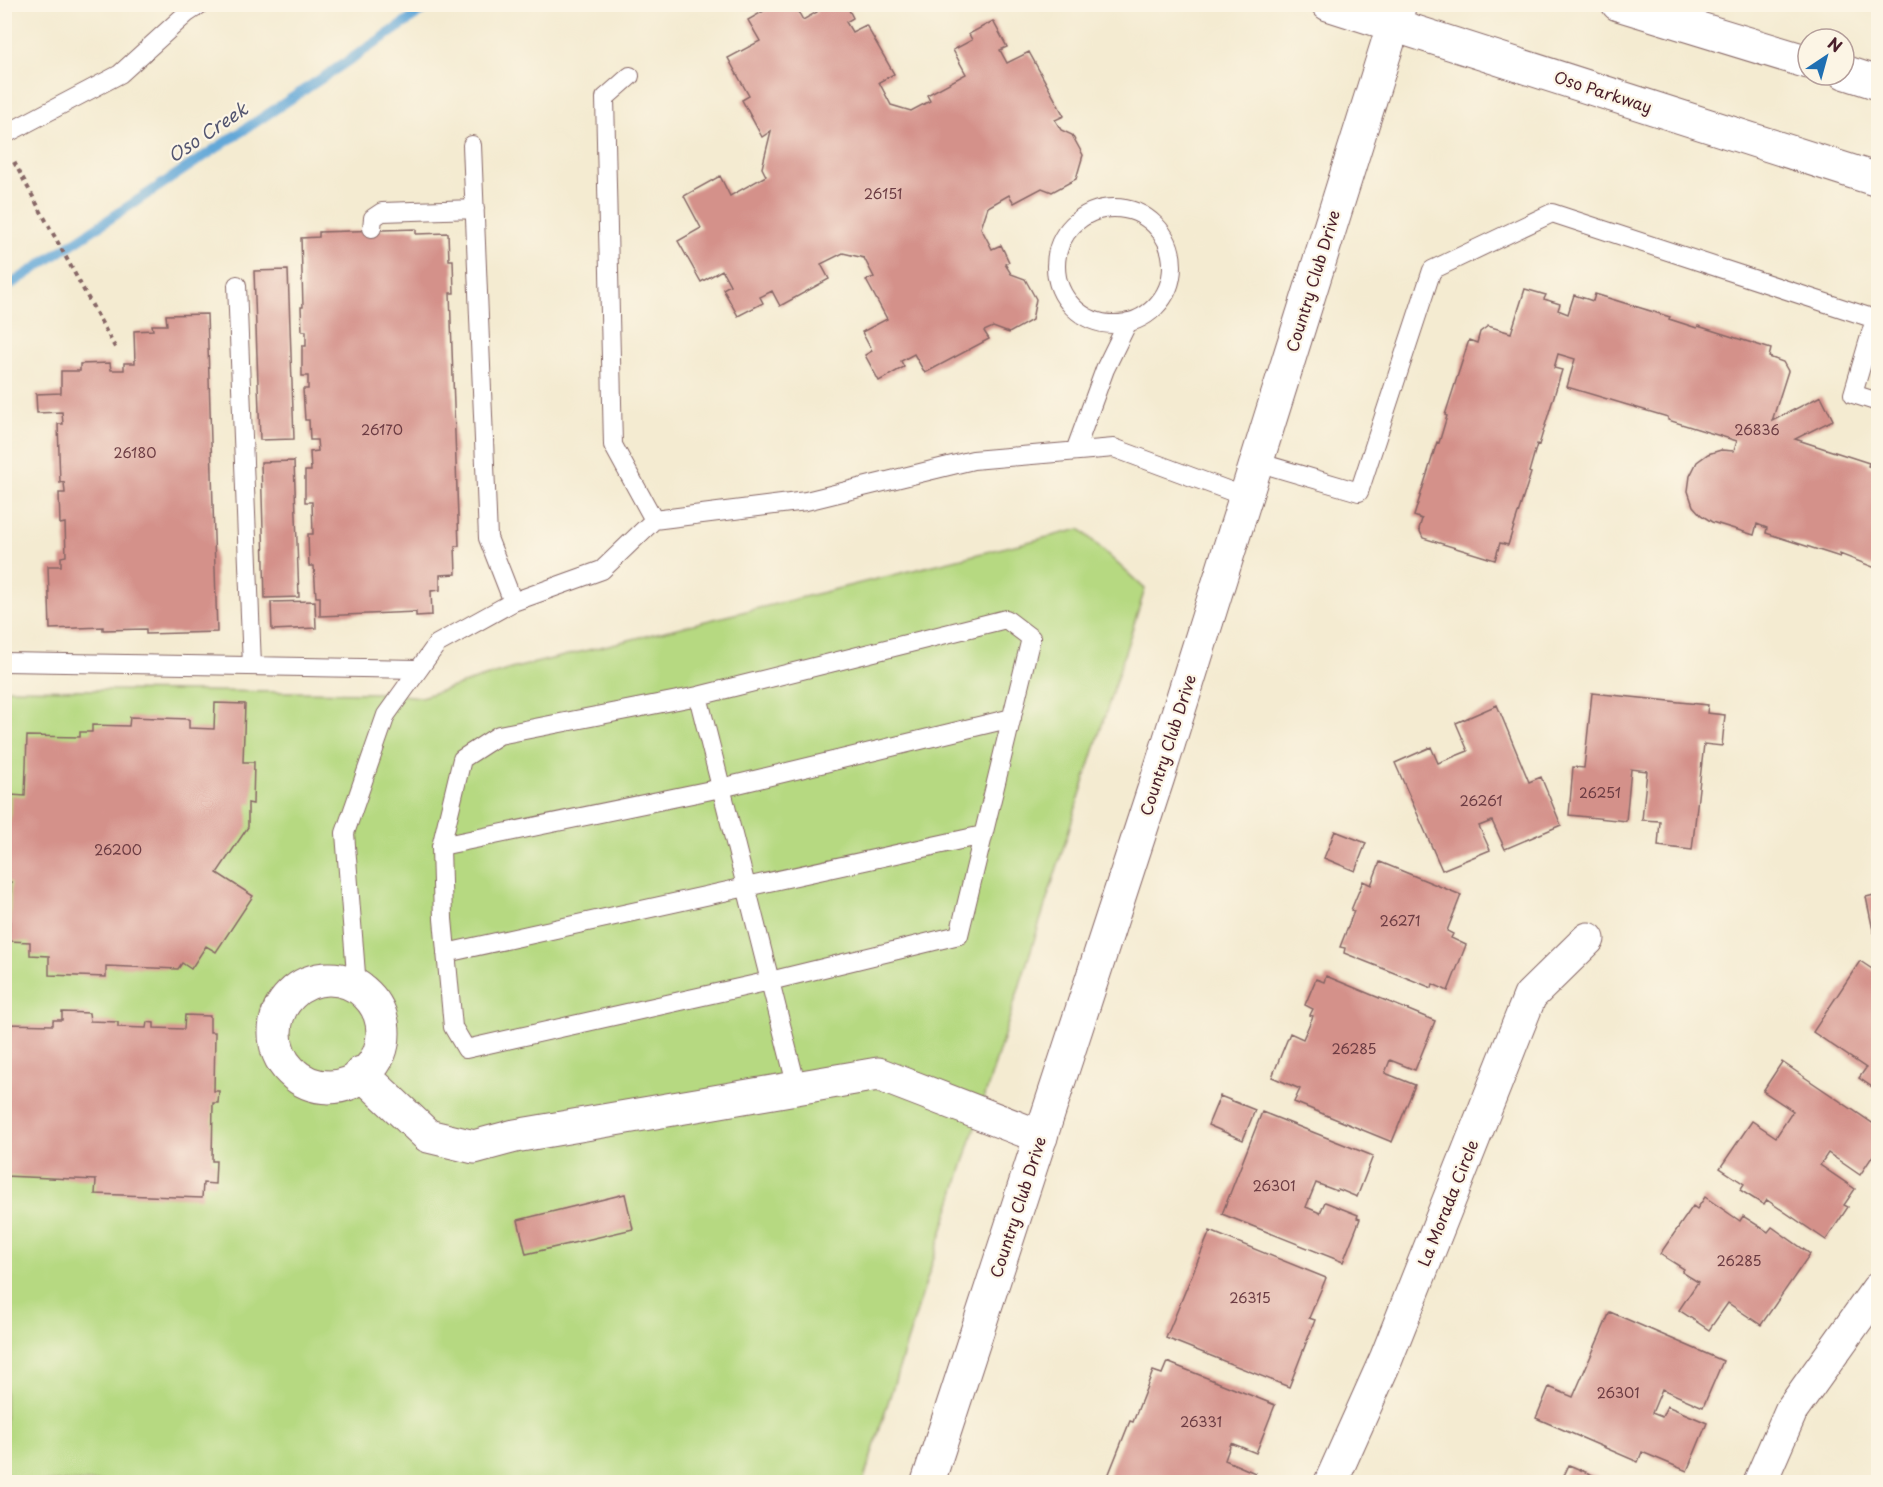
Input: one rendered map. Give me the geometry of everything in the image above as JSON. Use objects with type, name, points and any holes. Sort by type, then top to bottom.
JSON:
[{"type":"street","name":"Oso Parkway","points":[[1328,4],[1397,15],[1878,180]]},
{"type":"street","points":[[1618,4],[1796,58]]},
{"type":"street","name":"Country Club Drive","points":[[928,1482],[1158,777],[1397,15]]},
{"type":"street","points":[[1856,76],[1878,83]]},
{"type":"street","name":"La Morada Circle","points":[[1331,1482],[1390,1348],[1530,996],[1588,939]]},
{"type":"street","points":[[323,980],[341,980],[357,987],[370,998],[380,1013],[384,1030],[382,1047],[374,1063],[347,1084],[329,1087],[311,1084],[295,1075],[283,1061],[276,1044],[276,1026],[281,1008],[292,994],[306,984],[323,980]]},
{"type":"street","points":[[361,1074],[428,1136],[474,1147],[515,1137],[878,1074],[1041,1137]]},
{"type":"street","points":[[1760,1482],[1791,1411],[1878,1290]]},
{"type":"lane","points":[[4,135],[120,74],[191,8]]},
{"type":"lane","points":[[630,76],[605,98],[613,445],[654,520]]},
{"type":"lane","points":[[472,145],[488,538],[513,602]]},
{"type":"lane","points":[[1075,451],[1105,369],[1128,322],[1146,315],[1160,302],[1170,285],[1173,266],[1169,247],[1160,230],[1145,216],[1127,209],[1108,208],[1090,213],[1074,223],[1062,238],[1056,256],[1056,275],[1063,293],[1074,308],[1090,319],[1108,324],[1128,322]]},
{"type":"lane","points":[[372,228],[373,218],[382,212],[475,209]]},
{"type":"lane","points":[[1257,462],[1359,492],[1432,270],[1552,213],[1877,319],[1852,393],[1878,402]]},
{"type":"lane","points":[[237,285],[252,666]]},
{"type":"lane","points":[[357,987],[345,833],[386,715],[437,644],[513,602],[602,570],[654,520],[806,501],[973,460],[1114,448],[1246,497]]},
{"type":"lane","points":[[1006,619],[1031,638],[1011,718],[959,935],[770,981],[466,1049],[453,1027],[443,919],[441,846],[462,759],[499,735],[698,696],[1006,619]]},
{"type":"lane","points":[[4,662],[419,669]]},
{"type":"lane","points":[[698,696],[797,1088]]},
{"type":"lane","points":[[441,846],[722,788],[1011,718]]},
{"type":"lane","points":[[446,953],[983,835]]},
{"type":"path","points":[[10,154],[117,351]]},
{"type":"green space","points":[[1080,529],[1145,589],[863,1482],[5,1482],[5,689],[381,693],[421,697],[511,669]]},
{"type":"building","points":[[776,4],[794,4],[803,20],[817,12],[813,5],[815,4],[846,4],[853,18],[846,22],[852,32],[866,25],[894,74],[879,82],[891,105],[911,111],[930,101],[927,95],[966,74],[953,50],[972,40],[969,34],[993,21],[1007,47],[1000,50],[1007,63],[1029,52],[1064,116],[1055,120],[1061,130],[1072,135],[1083,155],[1076,179],[1052,192],[1042,188],[1014,203],[1009,195],[988,207],[981,228],[992,249],[1001,245],[1009,262],[1005,264],[1011,274],[1025,279],[1036,299],[1032,320],[1009,333],[993,327],[984,331],[989,339],[925,373],[914,354],[901,361],[904,367],[879,381],[865,355],[872,351],[862,332],[887,319],[866,280],[874,277],[864,258],[843,253],[821,264],[829,279],[780,306],[772,291],[760,297],[763,303],[738,316],[723,289],[730,285],[722,270],[701,282],[678,241],[701,228],[684,196],[720,176],[730,196],[766,176],[762,168],[771,131],[762,137],[742,100],[749,96],[728,58],[760,41],[748,20]]},
{"type":"building","points":[[416,229],[416,234],[448,233],[449,260],[453,260],[454,293],[450,293],[459,546],[455,546],[456,574],[440,575],[440,590],[431,591],[432,615],[416,616],[416,612],[320,616],[320,597],[316,597],[314,566],[309,566],[308,534],[313,534],[312,502],[305,502],[305,471],[311,471],[310,452],[318,451],[317,440],[310,440],[309,420],[305,420],[303,389],[308,389],[308,376],[302,376],[302,346],[306,346],[306,331],[302,331],[301,238],[319,237],[319,232]]},
{"type":"building","points":[[288,270],[294,439],[260,440],[254,271]]},
{"type":"building","points":[[1525,289],[1546,295],[1544,299],[1560,304],[1558,310],[1568,314],[1574,295],[1593,301],[1595,294],[1670,317],[1669,319],[1697,328],[1698,326],[1771,349],[1769,357],[1783,362],[1788,371],[1772,421],[1821,396],[1833,420],[1795,439],[1869,463],[1868,466],[1878,469],[1878,569],[1840,554],[1840,557],[1766,533],[1767,528],[1757,524],[1754,535],[1712,522],[1701,515],[1693,506],[1688,491],[1690,476],[1697,462],[1708,454],[1721,450],[1734,451],[1737,441],[1668,420],[1668,417],[1567,387],[1575,359],[1558,354],[1554,368],[1562,370],[1539,445],[1537,444],[1529,472],[1531,473],[1508,545],[1500,543],[1495,560],[1423,538],[1419,529],[1422,519],[1414,516],[1437,442],[1439,443],[1447,416],[1445,415],[1469,340],[1477,343],[1480,332],[1488,326],[1511,333]]},
{"type":"building","points":[[207,314],[217,632],[146,634],[146,629],[103,630],[103,627],[50,629],[48,566],[61,566],[61,557],[66,556],[65,523],[60,524],[59,493],[65,493],[64,482],[60,483],[58,424],[63,424],[62,412],[37,413],[36,394],[61,393],[61,371],[80,371],[80,364],[110,363],[111,370],[124,370],[124,363],[135,363],[134,331],[153,330],[152,325],[167,325],[166,315]]},
{"type":"building","points":[[294,461],[299,597],[265,598],[261,462]]},
{"type":"building","points":[[315,601],[316,628],[272,630],[271,602]]},
{"type":"building","points":[[1592,693],[1708,705],[1707,713],[1725,715],[1722,746],[1704,744],[1692,850],[1658,846],[1660,821],[1642,820],[1647,771],[1631,769],[1626,821],[1569,815],[1573,767],[1584,768]]},
{"type":"building","points":[[215,703],[245,704],[243,762],[254,762],[253,804],[248,803],[248,827],[217,873],[253,896],[216,952],[206,946],[191,969],[182,963],[178,969],[106,966],[106,977],[49,975],[49,956],[30,955],[30,942],[9,941],[11,882],[4,882],[4,821],[10,821],[11,795],[25,796],[27,736],[80,737],[80,732],[92,732],[92,725],[129,726],[130,717],[189,719],[189,728],[214,729]]},
{"type":"building","points":[[1497,705],[1529,782],[1541,777],[1561,825],[1505,849],[1492,821],[1479,826],[1490,850],[1442,870],[1395,763],[1431,747],[1438,763],[1468,751],[1456,723]]},
{"type":"building","points":[[1335,831],[1366,843],[1355,871],[1324,858]]},
{"type":"building","points":[[1380,862],[1461,895],[1447,931],[1453,934],[1451,938],[1466,945],[1448,991],[1433,984],[1432,988],[1344,953],[1345,948],[1340,947],[1363,881],[1371,885]]},
{"type":"building","points":[[1878,894],[1878,934],[1874,935],[1866,897]]},
{"type":"building","points":[[1860,961],[1878,973],[1878,1091],[1859,1078],[1866,1068],[1813,1032]]},
{"type":"building","points":[[1326,976],[1435,1021],[1415,1070],[1390,1060],[1385,1073],[1415,1085],[1392,1142],[1294,1102],[1300,1089],[1272,1077],[1290,1033],[1303,1039],[1313,1016],[1310,1015],[1313,1009],[1305,1005],[1316,979],[1324,982]]},
{"type":"building","points":[[62,1012],[89,1013],[90,1021],[118,1022],[118,1027],[146,1028],[147,1022],[154,1023],[154,1028],[184,1029],[185,1015],[210,1016],[210,1032],[215,1032],[214,1091],[219,1091],[218,1103],[213,1103],[212,1161],[216,1161],[215,1184],[203,1183],[202,1198],[95,1194],[96,1180],[4,1176],[4,1024],[53,1025],[53,1020],[62,1020]]},
{"type":"building","points":[[1782,1062],[1878,1127],[1878,1148],[1860,1175],[1828,1153],[1820,1165],[1855,1189],[1844,1205],[1848,1207],[1826,1240],[1767,1200],[1764,1205],[1740,1190],[1744,1184],[1720,1168],[1752,1121],[1776,1137],[1793,1111],[1763,1091]]},
{"type":"building","points":[[1220,1096],[1255,1110],[1243,1140],[1208,1125]]},
{"type":"building","points":[[1262,1112],[1373,1156],[1357,1197],[1316,1183],[1306,1207],[1320,1213],[1325,1202],[1358,1215],[1357,1218],[1360,1219],[1343,1262],[1222,1214]]},
{"type":"building","points":[[625,1194],[633,1229],[526,1254],[518,1220]]},
{"type":"building","points":[[1705,1197],[1740,1221],[1743,1216],[1768,1232],[1772,1227],[1810,1254],[1761,1325],[1728,1303],[1709,1330],[1679,1310],[1698,1282],[1682,1272],[1684,1269],[1660,1254],[1693,1206],[1697,1209]]},
{"type":"building","points":[[1210,1231],[1326,1278],[1309,1318],[1315,1320],[1289,1387],[1166,1338]]},
{"type":"building","points":[[1610,1312],[1723,1361],[1703,1407],[1662,1389],[1652,1413],[1662,1417],[1667,1406],[1707,1423],[1687,1471],[1642,1452],[1638,1462],[1536,1418],[1549,1387],[1573,1397]]},
{"type":"building","points":[[1167,1362],[1275,1405],[1256,1453],[1231,1443],[1225,1460],[1255,1473],[1251,1482],[1125,1482],[1108,1476],[1153,1371],[1162,1374]]},
{"type":"building","points":[[1569,1465],[1609,1482],[1561,1482]]},
{"type":"waterway","name":"Oso Creek","points":[[4,289],[408,21],[430,4]]}]
